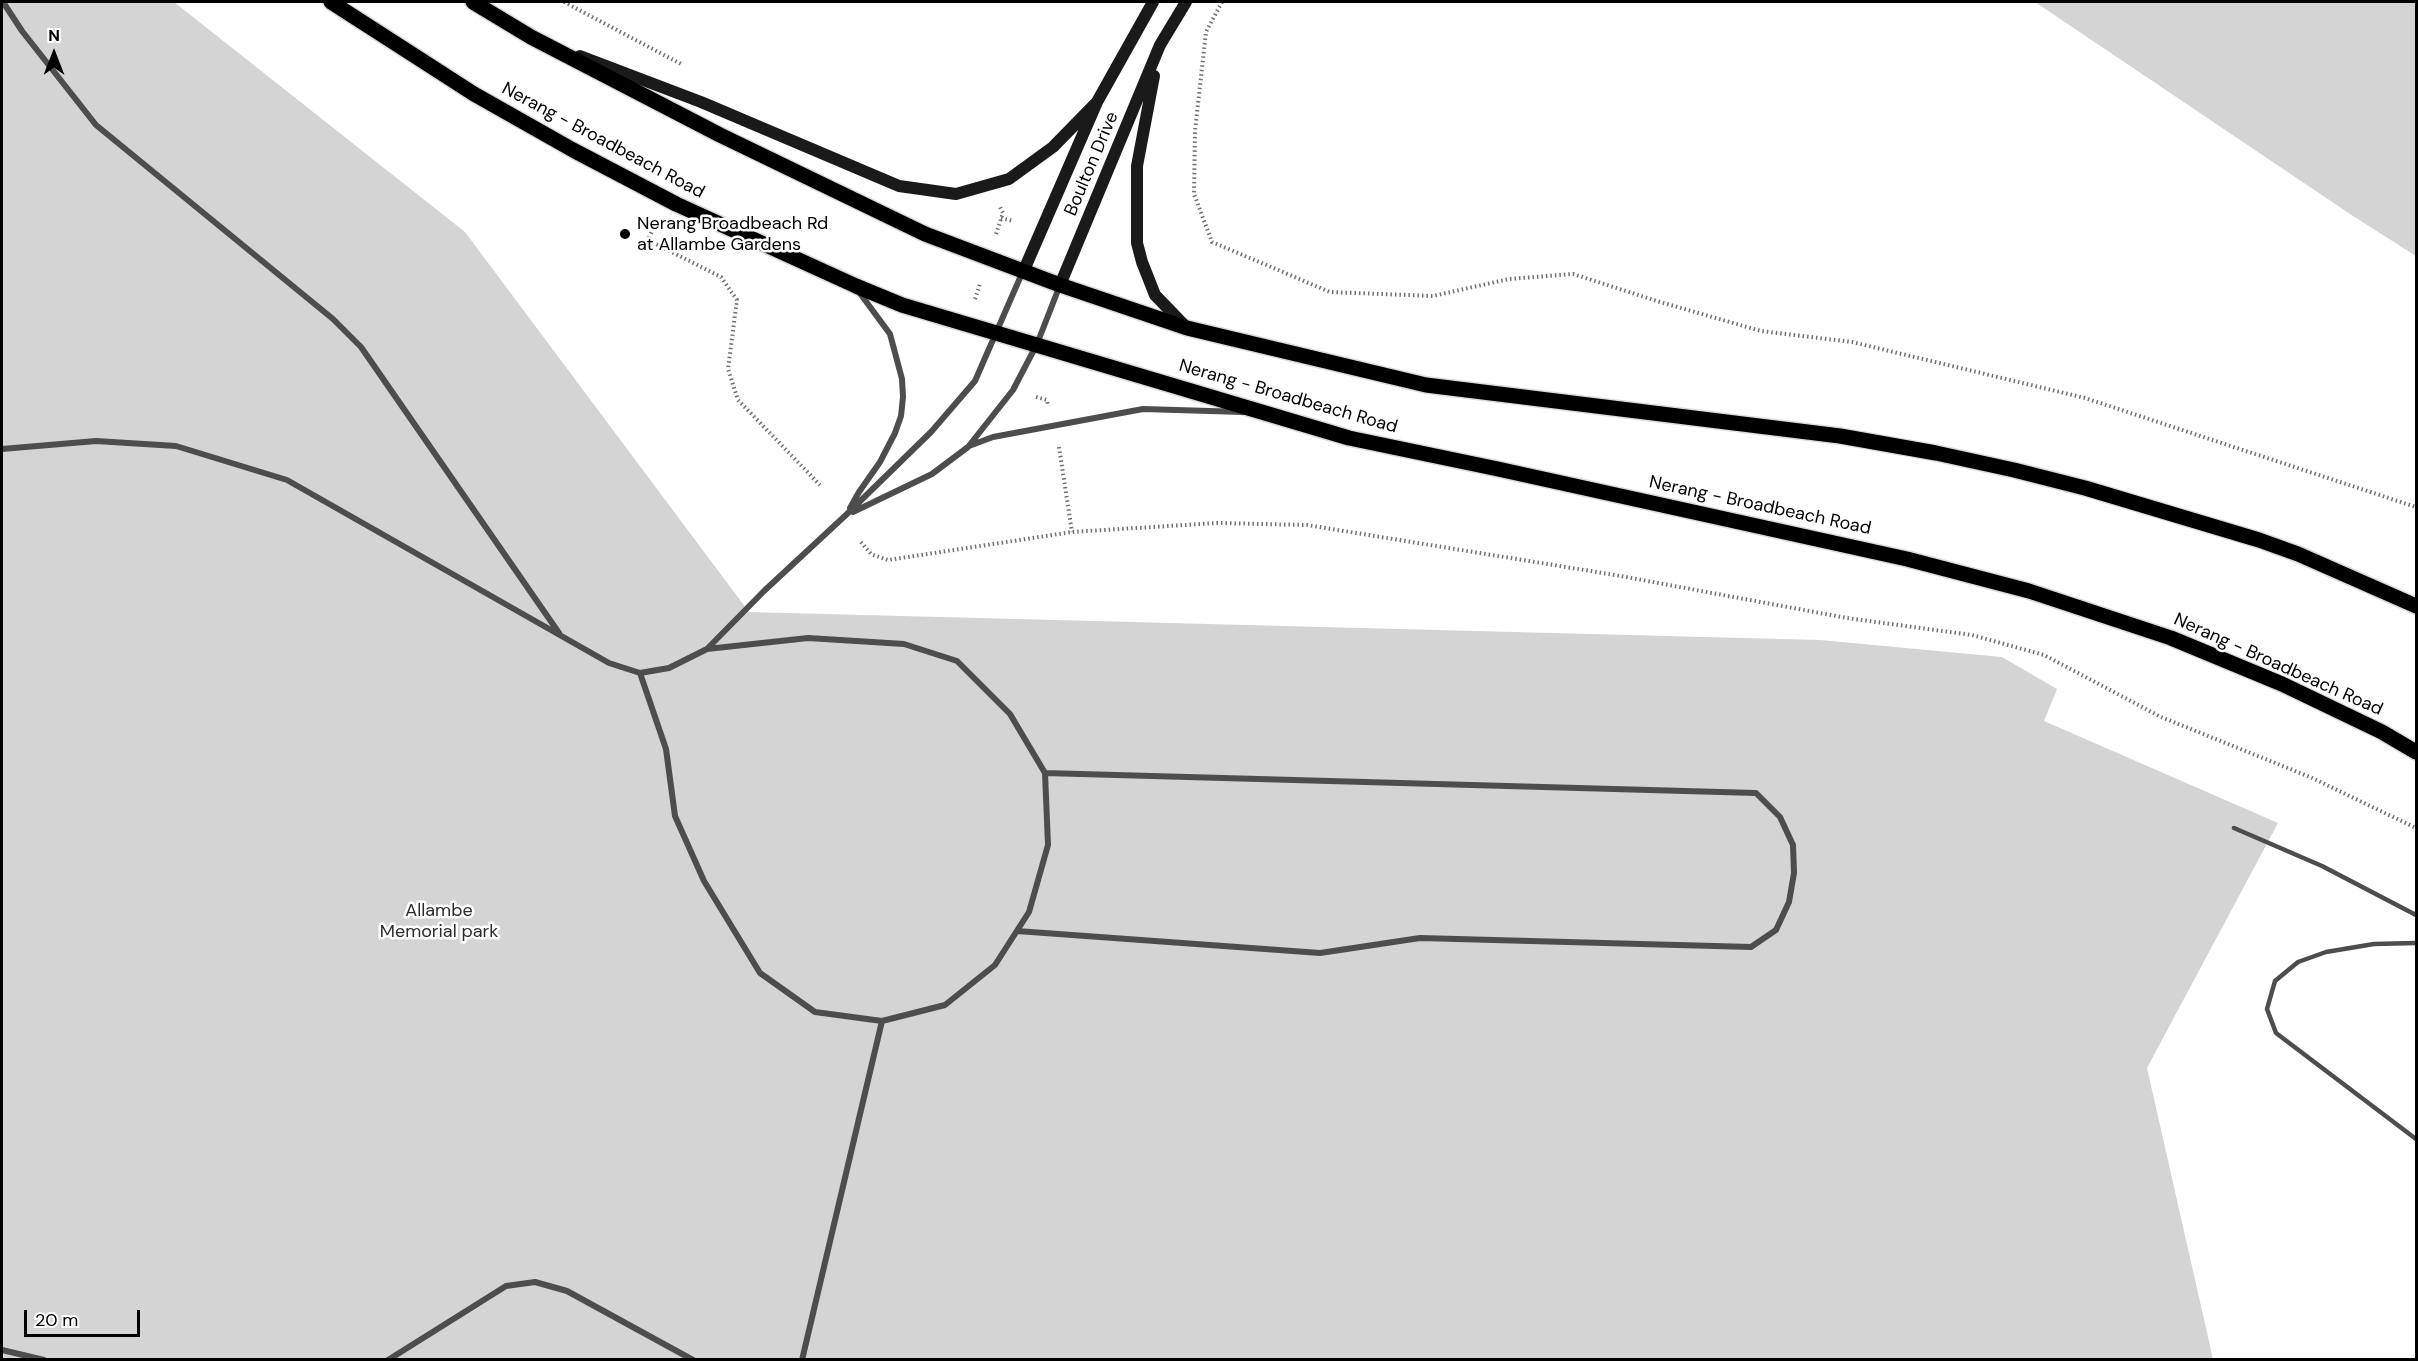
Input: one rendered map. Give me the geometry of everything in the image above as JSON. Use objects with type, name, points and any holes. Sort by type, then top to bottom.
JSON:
[{"type":"main road","name":"Nerang - Broadbeach Road","points":[[331,2],[474,94],[573,150],[666,199],[902,305],[1349,438],[1498,468],[1907,559],[2029,591],[2171,639],[2272,680],[2382,732],[2416,752]]},
{"type":"main road","points":[[473,2],[531,37],[720,135],[925,234],[1060,285],[1187,328],[1426,385],[1840,436],[1936,453],[2013,470],[2085,488],[2259,540],[2298,554],[2416,606]]},
{"type":"street","points":[[3,2],[22,31],[96,125],[333,319],[361,347],[561,635]]},
{"type":"street","name":"Boulton Drive","points":[[707,649],[764,591],[931,432],[975,381],[1097,102],[1153,2]]},
{"type":"street","name":"Boulton Drive","points":[[968,447],[1013,390],[1037,344],[1160,45],[1186,2]]},
{"type":"street","points":[[531,37],[701,102],[899,186],[956,194],[1009,179],[1053,147],[1097,102]]},
{"type":"street","points":[[1160,45],[1137,166],[1137,243],[1155,295],[1187,328]]},
{"type":"street","points":[[847,514],[880,462],[895,433],[901,416],[903,397],[902,379],[890,334],[856,286]]},
{"type":"street","points":[[847,514],[932,474],[968,447],[993,437],[1143,409],[1267,413]]},
{"type":"street","points":[[2,449],[96,441],[176,446],[287,480],[609,663],[640,674],[669,668],[707,649],[808,638],[904,644],[957,661],[1010,714],[1044,773],[1048,845],[1029,912],[995,965],[945,1005],[882,1021],[814,1012],[760,973],[704,881],[675,816],[666,749],[640,674]]},
{"type":"street","points":[[1017,931],[1320,953],[1420,938],[1751,947],[1776,930],[1789,902],[1794,873],[1793,845],[1780,817],[1756,793],[1044,773]]},
{"type":"street","points":[[802,1359],[882,1021]]},
{"type":"street","points":[[388,1359],[506,1286],[536,1282],[567,1291],[693,1359]]},
{"type":"street","points":[[2,1350],[44,1359]]},
{"type":"lane","points":[[2234,828],[2322,866],[2416,915]]},
{"type":"lane","points":[[2416,943],[2374,944],[2326,952],[2298,963],[2275,981],[2267,1009],[2276,1032],[2416,1139]]},
{"type":"path","points":[[1222,2],[1206,32],[1195,130],[1194,194],[1212,242],[1330,292],[1433,296],[1509,279],[1573,274],[1761,331],[1852,342],[2085,399],[2416,507]]},
{"type":"path","points":[[666,199],[648,240],[721,277],[737,300],[728,369],[738,400],[820,485]]},
{"type":"path","points":[[1001,218],[1013,221]]},
{"type":"path","points":[[861,542],[871,554],[888,560],[1072,532],[1217,523],[1307,525],[1615,575],[1847,618],[1972,635],[2044,655],[2161,717],[2310,777],[2416,828]]},
{"type":"green space","name":"Allambe Memorial park","points":[[2,2],[174,2],[465,232],[749,612],[1820,640],[2002,657],[2057,689],[2044,721],[2278,823],[2147,1068],[2213,1359],[2,1360]]},
{"type":"green space","points":[[2035,2],[2416,2],[2416,256],[2353,216]]},
{"type":"place","name":"Nerang Broadbeach Rd at Allambe Gardens","points":[[625,234]]}]
